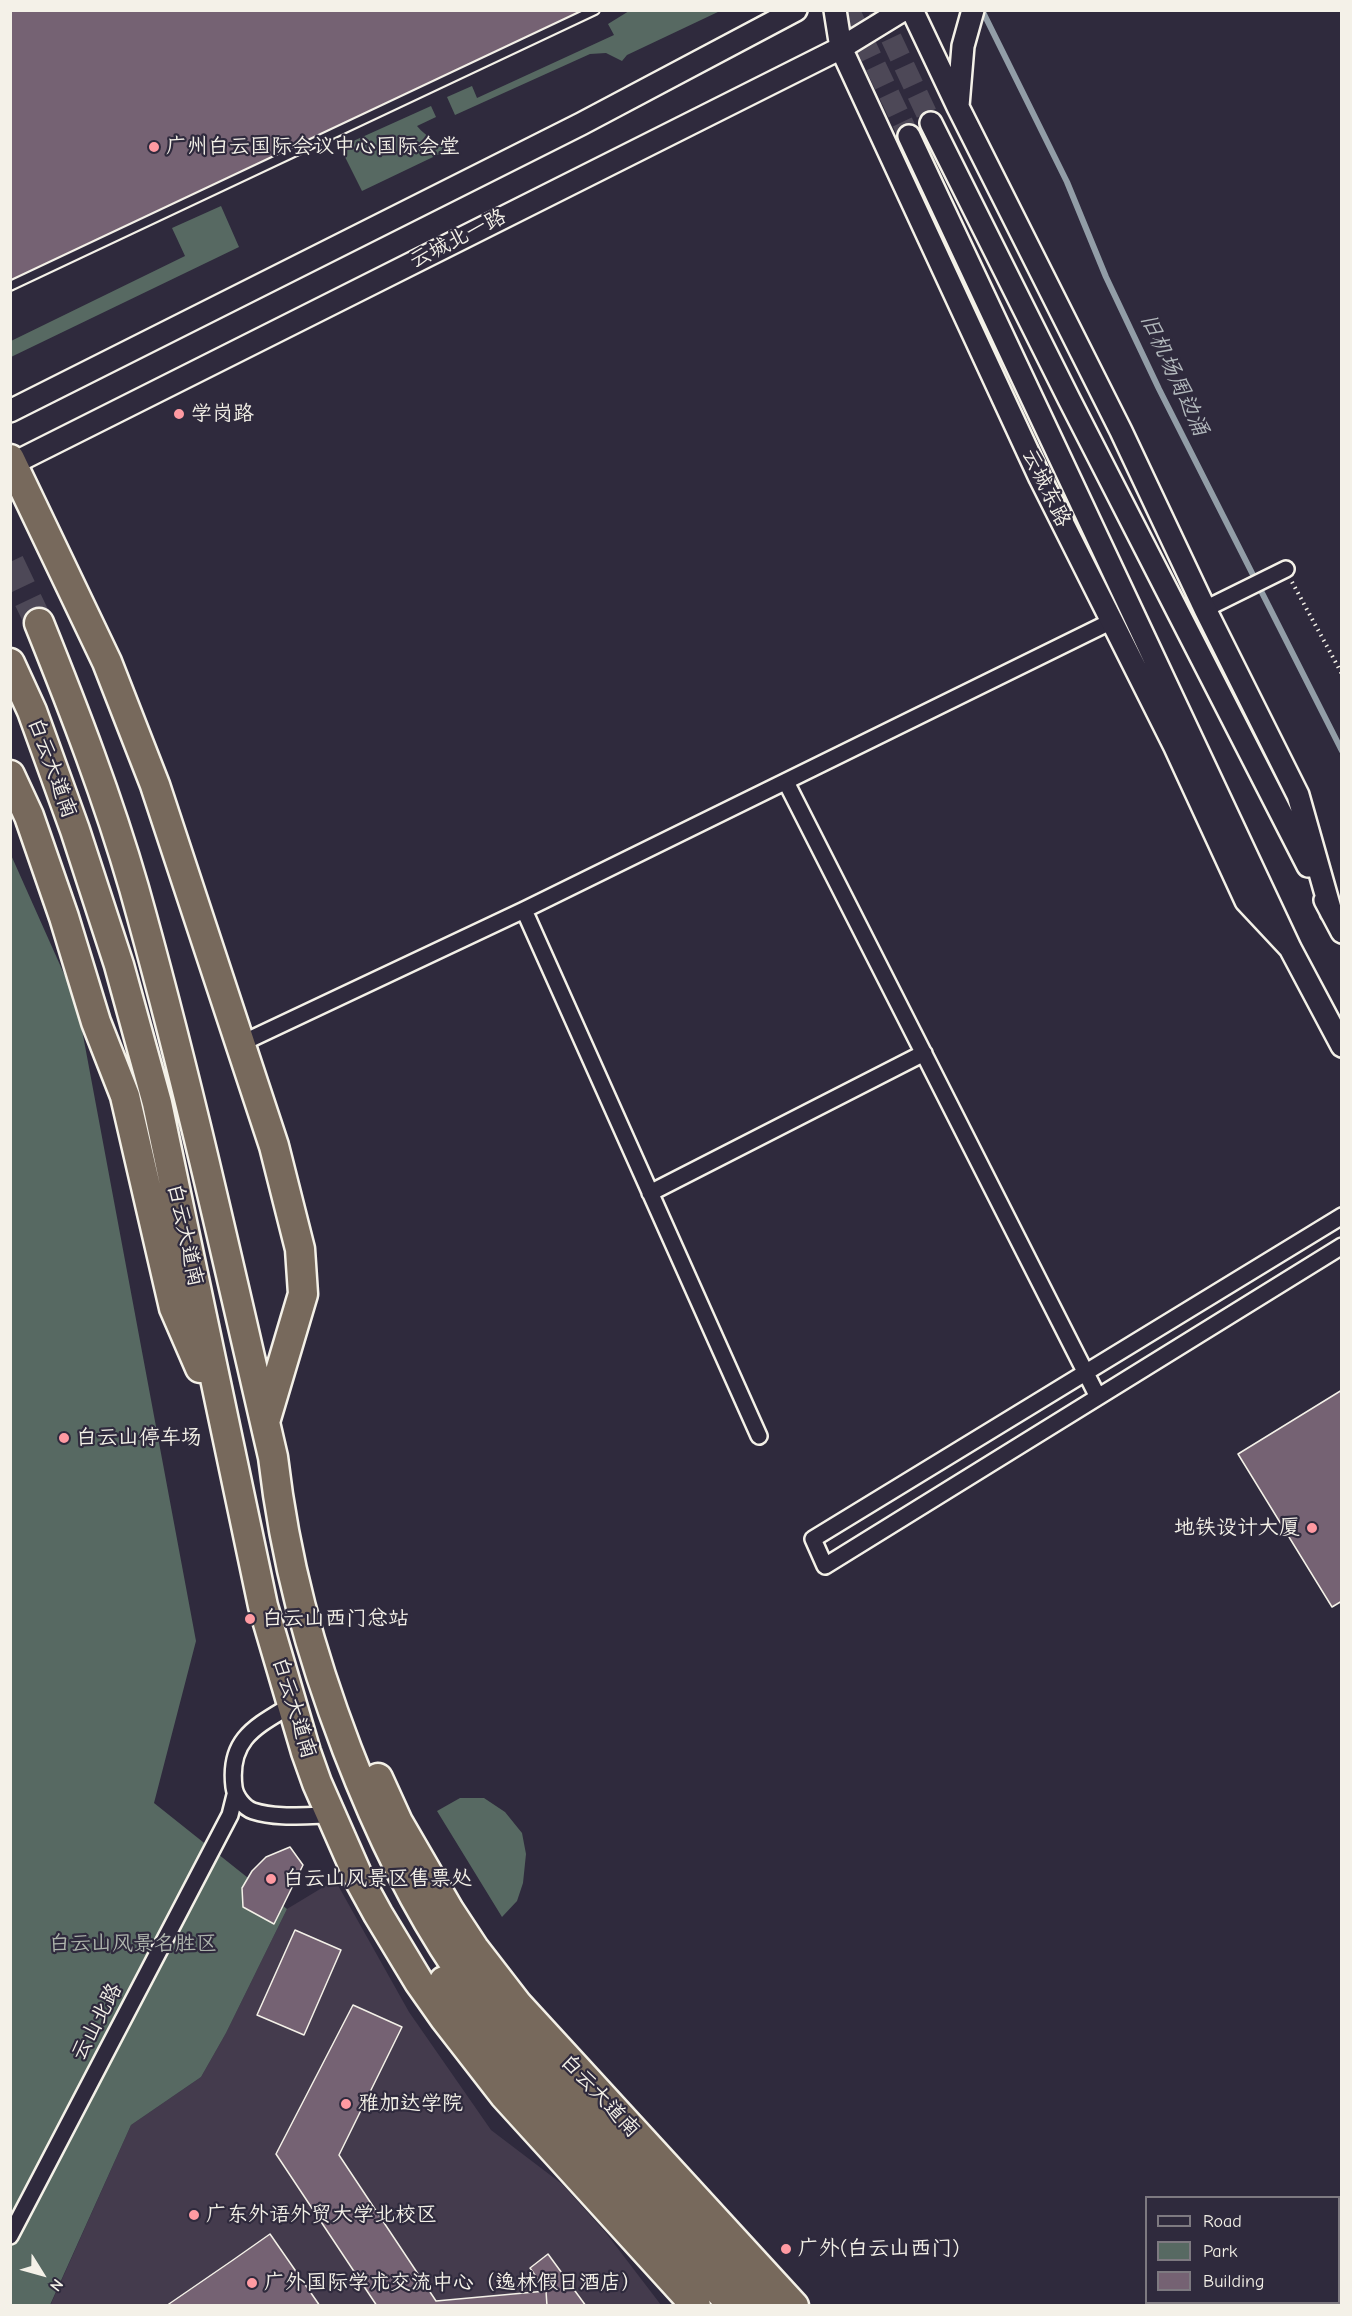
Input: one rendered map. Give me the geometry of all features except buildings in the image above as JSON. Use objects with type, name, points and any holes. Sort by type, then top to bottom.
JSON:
[{"type":"highway","points":[[11,463],[115,682],[155,785],[274,1146],[300,1249],[303,1294],[265,1422]]},
{"type":"highway","name":"白云大道南","points":[[39,623],[86,744],[133,887],[193,1112],[273,1457],[279,1510],[301,1614],[322,1682],[388,1849],[416,1900],[460,1971],[667,2218],[733,2306]]},
{"type":"highway","name":"白云大道南","points":[[10,663],[32,711],[119,965],[157,1103],[263,1606],[306,1752],[332,1815],[361,1883],[378,1914],[419,1982],[452,2028],[504,2095],[696,2306]]},
{"type":"highway","points":[[10,775],[29,816],[64,917],[96,1022],[125,1096],[174,1308],[223,1421]]},
{"type":"highway","name":"白云大道南","points":[[322,1682],[358,1732],[393,1812],[449,1910],[488,1967],[543,2035],[794,2306]]},
{"type":"highway","name":"白云大道南","points":[[332,1815],[421,1947],[481,2030],[667,2218],[762,2306]]},
{"type":"street","points":[[10,411],[581,124],[796,10]]},
{"type":"street","name":"云城东路","points":[[835,10],[840,48],[1040,478],[1175,747],[1246,901],[1290,948]]},
{"type":"street","name":"云城北一路","points":[[11,463],[840,48],[903,10]]},
{"type":"street","points":[[912,10],[1298,795],[1331,912]]},
{"type":"street","points":[[958,107],[963,46],[973,10]]},
{"type":"street","points":[[932,123],[1069,399],[1253,754],[1341,932]]},
{"type":"street","name":"云城东路","points":[[909,136],[1290,948],[1341,1046]]},
{"type":"street","points":[[1205,609],[1286,569]]},
{"type":"street","points":[[240,1044],[786,782],[1112,621]]},
{"type":"street","points":[[786,782],[1098,1397]]},
{"type":"street","points":[[524,909],[759,1436]]},
{"type":"street","points":[[650,1193],[924,1053]]},
{"type":"street","points":[[1341,1216],[813,1539],[825,1566],[1341,1246]]},
{"type":"street","name":"云山北路","points":[[10,2236],[230,1815],[235,1795],[233,1777],[236,1753],[244,1738],[255,1727],[293,1704]]},
{"type":"street","points":[[235,1795],[251,1811],[285,1816],[332,1815]]},
{"type":"lane","points":[[10,286],[595,10]]},
{"type":"path","points":[[1286,569],[1341,674]]},
{"type":"shaded area","name":"雅加达学院","points":[[335,1880],[409,2012],[491,2130],[562,2184],[606,2233],[661,2305],[50,2306],[131,2125],[201,2077],[226,2033],[287,1909]]},
{"type":"green space","points":[[629,11],[720,11],[627,55],[622,61],[606,53],[590,54],[455,115],[447,97],[472,86],[477,98],[614,35],[608,24]]},
{"type":"green space","points":[[431,106],[436,117],[417,126],[434,140],[454,147],[362,191],[340,147]]},
{"type":"green space","points":[[221,206],[239,247],[11,357],[11,341],[185,256],[172,228]]},
{"type":"green space","name":"白云山风景名胜区","points":[[11,855],[77,1003],[196,1641],[154,1803],[287,1909],[226,2033],[201,2077],[131,2125],[50,2305],[11,2305]]},
{"type":"green space","points":[[460,1798],[484,1798],[505,1812],[522,1833],[526,1854],[523,1883],[517,1901],[502,1917],[437,1811]]},
{"type":"waterway","name":"旧机场周边涌","points":[[982,10],[1067,182],[1106,277],[1159,389],[1342,751]]},
{"type":"tunnel","points":[[849,10],[909,136]]},
{"type":"tunnel","points":[[878,10],[931,123]]},
{"type":"tunnel","points":[[10,562],[39,623]]},
{"type":"place","name":"广州白云国际会议中心国际会堂","points":[[154,147]]},
{"type":"place","name":"学岗路","points":[[179,414]]},
{"type":"place","name":"白云山停车场","points":[[64,1438]]},
{"type":"place","name":"地铁设计大厦","points":[[1312,1528]]},
{"type":"place","name":"白云山西门总站","points":[[250,1619]]},
{"type":"place","name":"白云山风景区售票处","points":[[271,1879]]},
{"type":"place","name":"雅加达学院","points":[[346,2104]]},
{"type":"place","name":"广东外语外贸大学北校区","points":[[194,2215]]},
{"type":"place","name":"广外(白云山西门)","points":[[786,2249]]},
{"type":"place","name":"广外国际学术交流中心（逸林假日酒店）","points":[[252,2283]]}]
